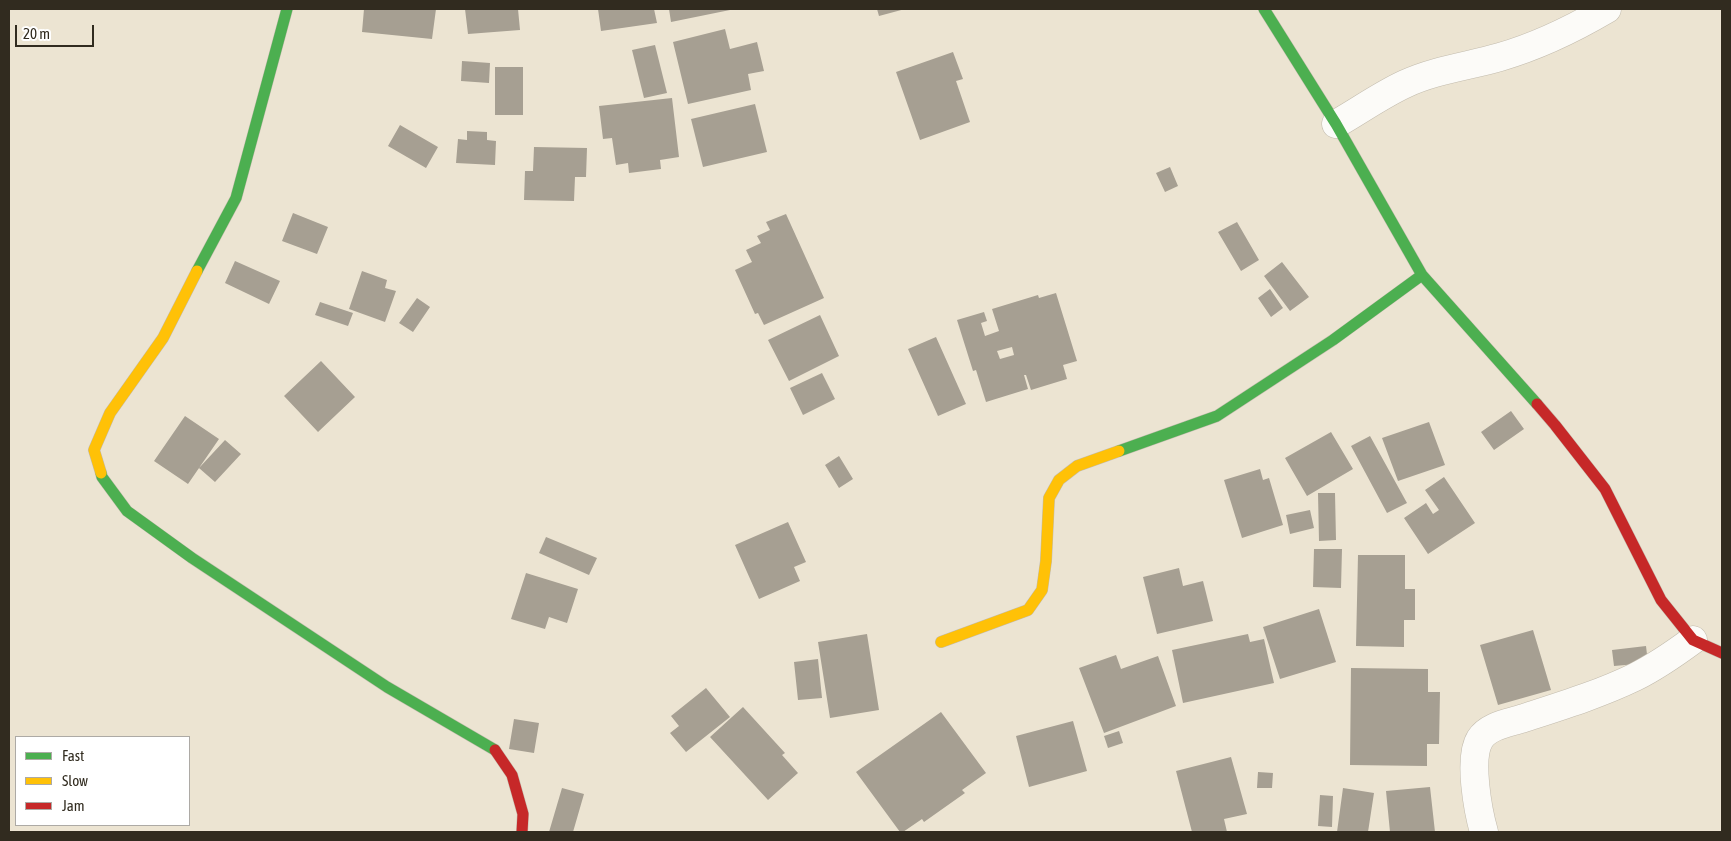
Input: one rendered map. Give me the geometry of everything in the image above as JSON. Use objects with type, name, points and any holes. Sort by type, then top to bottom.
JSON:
[{"type":"street","points":[[287,9],[236,198],[163,338],[110,413],[94,450],[102,477],[127,512],[293,626],[387,687],[494,749],[512,776],[522,814],[522,832]]},
{"type":"street","points":[[1264,9],[1336,124],[1422,275],[1555,425],[1605,489],[1661,600],[1693,640],[1722,653]]},
{"type":"street","points":[[1336,124],[1405,84],[1446,70],[1500,57],[1534,45],[1579,25],[1607,9]]},
{"type":"street","points":[[941,642],[1028,610],[1042,590],[1046,561],[1049,498],[1059,480],[1077,466],[1218,416],[1333,340],[1422,275]]},
{"type":"street","points":[[1484,832],[1473,764],[1480,739],[1490,729],[1570,703],[1634,677],[1693,640]]},
{"type":"building","points":[[364,9],[436,9],[432,39],[362,32]]},
{"type":"building","points":[[465,9],[518,9],[520,30],[468,34]]},
{"type":"building","points":[[598,9],[654,9],[657,23],[601,31]]},
{"type":"building","points":[[669,9],[730,9],[730,10],[671,22]]},
{"type":"building","points":[[877,9],[905,9],[879,16]]},
{"type":"building","points":[[725,29],[730,49],[757,42],[764,71],[748,74],[751,90],[688,104],[673,42]]},
{"type":"building","points":[[655,45],[667,93],[644,98],[632,50]]},
{"type":"building","points":[[953,52],[963,79],[956,81],[970,122],[920,140],[896,72]]},
{"type":"building","points":[[462,61],[490,63],[489,83],[461,81]]},
{"type":"building","points":[[495,67],[523,67],[523,115],[495,115]]},
{"type":"building","points":[[672,98],[679,157],[660,160],[661,169],[629,173],[628,163],[616,165],[612,138],[603,139],[599,106]]},
{"type":"building","points":[[755,104],[767,152],[703,167],[691,119]]},
{"type":"building","points":[[400,125],[438,147],[426,168],[388,146]]},
{"type":"building","points":[[467,131],[487,132],[487,140],[496,141],[495,165],[456,163],[458,139],[467,140]]},
{"type":"building","points":[[534,147],[587,148],[586,177],[575,177],[574,201],[524,200],[525,171],[533,171]]},
{"type":"building","points":[[1170,167],[1178,186],[1165,192],[1156,173]]},
{"type":"building","points":[[293,213],[328,227],[317,254],[282,241]]},
{"type":"building","points":[[786,214],[824,298],[764,325],[758,313],[755,314],[735,270],[752,262],[746,250],[761,243],[757,236],[770,230],[766,222]]},
{"type":"building","points":[[1237,222],[1259,260],[1241,271],[1218,232]]},
{"type":"building","points":[[235,261],[280,281],[269,304],[225,283]]},
{"type":"building","points":[[1282,262],[1309,297],[1290,311],[1264,276]]},
{"type":"building","points":[[362,271],[387,280],[385,288],[396,291],[385,322],[349,309]]},
{"type":"building","points":[[1270,289],[1283,308],[1271,317],[1258,298]]},
{"type":"building","points":[[1056,293],[1077,361],[1063,365],[1067,379],[1031,390],[1026,375],[1024,375],[1028,389],[986,402],[976,370],[973,371],[957,320],[984,312],[987,321],[981,323],[985,336],[999,331],[992,309],[1038,295],[1039,298]],"holes":[[[1012,347],[1014,355],[1000,359],[997,351]]]},
{"type":"building","points":[[417,298],[430,307],[413,332],[399,323]]},
{"type":"building","points":[[320,302],[353,313],[348,326],[315,315]]},
{"type":"building","points":[[820,315],[839,356],[789,381],[768,340]]},
{"type":"building","points":[[936,337],[966,404],[938,416],[908,349]]},
{"type":"building","points":[[321,361],[355,397],[318,432],[284,396]]},
{"type":"building","points":[[822,373],[835,399],[803,415],[790,388]]},
{"type":"building","points":[[1511,411],[1524,429],[1494,450],[1481,432]]},
{"type":"building","points":[[185,416],[219,439],[188,484],[154,461]]},
{"type":"building","points":[[1429,422],[1445,465],[1398,481],[1382,438]]},
{"type":"building","points":[[1331,432],[1353,469],[1307,496],[1285,458]]},
{"type":"building","points":[[1370,436],[1407,503],[1387,513],[1351,446]]},
{"type":"building","points":[[225,440],[241,454],[215,482],[199,468]]},
{"type":"building","points":[[839,456],[853,479],[839,488],[825,465]]},
{"type":"building","points":[[1260,469],[1263,480],[1269,478],[1283,525],[1242,538],[1224,480]]},
{"type":"building","points":[[1444,477],[1475,523],[1428,554],[1404,518],[1426,503],[1433,514],[1439,510],[1425,490]]},
{"type":"building","points":[[1318,493],[1335,493],[1336,540],[1319,541]]},
{"type":"building","points":[[1310,510],[1314,528],[1290,534],[1286,515]]},
{"type":"building","points":[[788,522],[806,562],[794,567],[800,581],[759,599],[735,545]]},
{"type":"building","points":[[546,537],[597,558],[589,575],[539,553]]},
{"type":"building","points":[[1314,549],[1342,549],[1341,588],[1313,587]]},
{"type":"building","points":[[1358,555],[1405,555],[1405,589],[1415,589],[1415,620],[1404,620],[1404,647],[1356,646]]},
{"type":"building","points":[[1179,568],[1183,586],[1203,581],[1213,621],[1157,634],[1143,577]]},
{"type":"building","points":[[526,573],[578,589],[567,623],[549,617],[545,629],[511,619]]},
{"type":"building","points":[[1319,609],[1336,662],[1280,679],[1263,627]]},
{"type":"building","points":[[1533,630],[1551,690],[1498,705],[1480,645]]},
{"type":"building","points":[[867,634],[879,710],[830,718],[818,642]]},
{"type":"building","points":[[1248,634],[1250,642],[1264,639],[1274,683],[1183,703],[1172,650]]},
{"type":"building","points":[[1646,646],[1648,663],[1614,666],[1612,650]]},
{"type":"building","points":[[1116,655],[1121,669],[1158,656],[1176,706],[1104,733],[1079,668]]},
{"type":"building","points":[[818,659],[822,698],[798,700],[794,662]]},
{"type":"building","points":[[1351,668],[1428,669],[1428,692],[1440,692],[1439,744],[1427,744],[1427,766],[1350,765]]},
{"type":"building","points":[[706,688],[730,717],[686,752],[670,733],[679,726],[671,716]]},
{"type":"building","points":[[743,707],[785,753],[782,755],[798,773],[768,800],[710,737]]},
{"type":"building","points":[[941,712],[986,773],[962,790],[965,793],[924,822],[922,819],[903,832],[900,832],[856,772]]},
{"type":"building","points":[[514,719],[539,723],[534,753],[509,749]]},
{"type":"building","points":[[1073,721],[1087,771],[1029,787],[1016,736]]},
{"type":"building","points":[[1119,731],[1123,743],[1108,748],[1104,736]]},
{"type":"building","points":[[1231,757],[1247,814],[1224,819],[1227,832],[1192,832],[1176,771]]},
{"type":"building","points":[[1258,772],[1273,773],[1272,788],[1257,788]]},
{"type":"building","points":[[1430,787],[1435,832],[1390,832],[1386,791]]},
{"type":"building","points":[[562,788],[584,794],[573,832],[549,832]]},
{"type":"building","points":[[1343,788],[1374,793],[1368,832],[1337,832]]},
{"type":"building","points":[[1320,795],[1333,796],[1332,827],[1318,826]]},
{"type":"traffic: fast","points":[[197,271],[236,198],[287,9]]},
{"type":"traffic: fast","points":[[1264,9],[1336,124],[1422,275],[1537,404]]},
{"type":"traffic: fast","points":[[1119,451],[1217,416],[1333,340],[1422,275]]},
{"type":"traffic: fast","points":[[101,473],[127,511],[192,558],[387,687],[495,750]]},
{"type":"traffic: slow","points":[[101,473],[94,450],[110,413],[163,338],[197,271]]},
{"type":"traffic: slow","points":[[941,642],[1028,610],[1042,590],[1046,561],[1049,498],[1059,480],[1077,466],[1119,451]]},
{"type":"traffic: jam","points":[[1537,404],[1605,489],[1661,600],[1693,640],[1722,653]]},
{"type":"traffic: jam","points":[[495,750],[512,775],[523,814],[522,832]]}]
